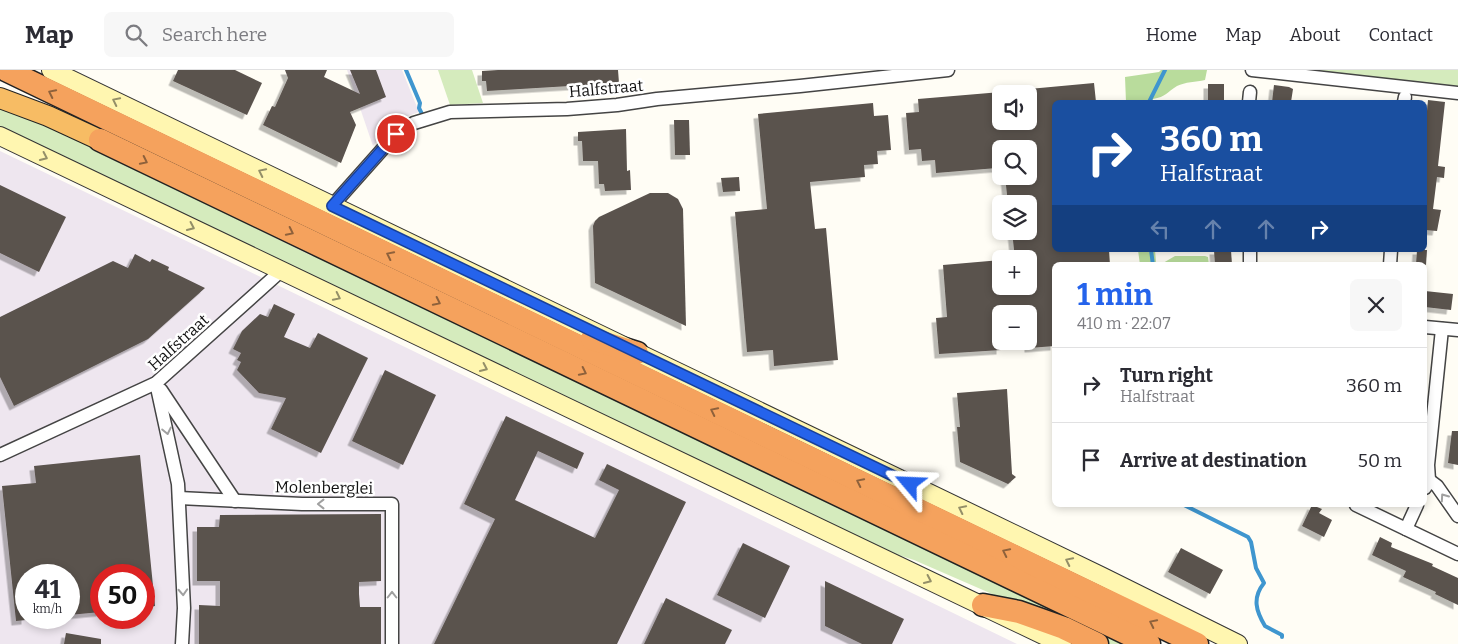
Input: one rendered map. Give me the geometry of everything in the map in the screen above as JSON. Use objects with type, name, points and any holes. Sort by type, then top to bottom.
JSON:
[{"type":"highway","points":[[6,70],[1197,644]]},
{"type":"highway","points":[[0,98],[48,116],[100,140],[1149,644]]},
{"type":"highway","points":[[528,322],[562,328],[608,345],[637,353]]},
{"type":"highway","points":[[983,605],[1019,612],[1064,628],[1097,644]]},
{"type":"main road","points":[[51,70],[1238,644]]},
{"type":"main road","points":[[0,136],[1062,644]]},
{"type":"street","name":"Halfstraat","points":[[332,206],[396,134],[414,123],[436,115],[450,112],[616,106],[657,99],[948,70]]},
{"type":"street","points":[[1252,70],[1458,93]]},
{"type":"street","name":"Halfstraat","points":[[0,455],[156,384],[282,270]]},
{"type":"street","points":[[1427,327],[1458,330]]},
{"type":"street","points":[[1442,329],[1427,484],[1437,486],[1458,516]]},
{"type":"street","points":[[156,384],[178,484],[184,608],[182,644]]},
{"type":"street","points":[[156,384],[236,501]]},
{"type":"street","name":"Molenberglei","points":[[179,498],[302,504],[392,504],[392,644]]},
{"type":"street","points":[[1360,507],[1458,554]]},
{"type":"street","points":[[1406,529],[1416,507]]},
{"type":"shaded area","points":[[347,70],[402,70],[419,112],[403,118],[386,131],[373,146]]},
{"type":"shaded area","points":[[0,151],[135,216],[1017,644],[0,644]]},
{"type":"green space","points":[[438,70],[472,70],[483,103],[450,105]]},
{"type":"green space","points":[[1161,70],[1207,70],[1205,80],[1180,85],[1164,96],[1153,100],[1126,100],[1125,77],[1159,72]]},
{"type":"green space","points":[[1287,70],[1458,70],[1458,88]]},
{"type":"green space","points":[[0,105],[235,213],[237,219],[312,256],[317,253],[1126,644],[1107,644],[914,560],[864,544],[0,127]]},
{"type":"green space","points":[[1138,252],[1155,252],[1156,262],[1140,262]]},
{"type":"green space","points":[[1175,256],[1208,257],[1209,262],[1165,262]]},
{"type":"building","points":[[178,70],[235,70],[262,83],[247,115],[173,81]]},
{"type":"building","points":[[285,70],[327,70],[324,77],[360,94],[350,70],[376,70],[386,97],[350,112],[356,125],[341,163],[263,125],[272,106],[275,107],[288,78]]},
{"type":"building","points":[[618,70],[619,83],[487,91],[486,81],[482,81],[482,71]]},
{"type":"building","points":[[1094,83],[1096,100],[1052,100],[1052,252],[1109,252],[1110,262],[1052,262],[1052,346],[1037,347],[1037,305],[992,305],[992,350],[1001,350],[939,354],[936,318],[947,317],[943,265],[992,261],[992,295],[1037,295],[1037,250],[1014,250],[1013,240],[1037,240],[1037,195],[1007,195],[1006,185],[1037,185],[1037,140],[992,140],[992,168],[936,173],[935,160],[922,161],[921,149],[909,150],[906,113],[919,112],[918,99],[992,93],[992,130],[1037,130],[1037,88]]},
{"type":"building","points":[[1208,84],[1224,84],[1224,100],[1208,100]]},
{"type":"building","points":[[1274,85],[1293,89],[1291,100],[1272,100]]},
{"type":"building","points":[[1428,100],[1445,102],[1438,166],[1445,167],[1444,178],[1437,177],[1433,209],[1441,210],[1437,231],[1427,230]]},
{"type":"building","points":[[873,103],[874,116],[888,115],[891,150],[877,151],[878,164],[864,165],[865,177],[810,182],[815,229],[826,228],[838,360],[774,366],[773,350],[747,352],[735,212],[767,209],[758,114]]},
{"type":"building","points":[[674,120],[689,120],[690,155],[675,155]]},
{"type":"building","points":[[626,129],[627,171],[630,170],[631,190],[605,191],[604,184],[599,184],[598,161],[583,161],[582,141],[578,141],[578,132]]},
{"type":"building","points":[[739,177],[740,191],[723,192],[721,178]]},
{"type":"building","points":[[0,185],[66,217],[39,272],[0,253]]},
{"type":"building","points":[[650,193],[668,193],[678,199],[683,209],[686,326],[595,283],[593,226],[595,221],[599,217]]},
{"type":"building","points":[[1214,252],[1231,252],[1232,262],[1215,262]]},
{"type":"building","points":[[1417,252],[1427,252],[1426,262],[1416,262]]},
{"type":"building","points":[[135,254],[150,262],[152,259],[169,267],[168,270],[205,288],[148,339],[14,406],[0,377],[0,317],[113,261],[128,268]]},
{"type":"building","points":[[1427,291],[1453,294],[1451,310],[1427,307]]},
{"type":"building","points":[[274,304],[295,314],[284,337],[310,348],[318,333],[368,358],[321,453],[271,429],[286,398],[259,393],[237,370],[241,362],[237,360],[241,353],[233,349],[242,331],[260,314],[268,317]]},
{"type":"building","points":[[385,370],[436,395],[403,465],[352,441]]},
{"type":"building","points":[[1007,389],[1012,474],[1016,477],[1008,484],[960,462],[957,427],[960,427],[957,393]]},
{"type":"building","points":[[506,416],[584,453],[577,469],[538,451],[515,500],[595,538],[619,490],[599,480],[607,464],[686,502],[617,644],[434,644],[495,519],[464,504]]},
{"type":"building","points":[[1452,431],[1458,431],[1458,465],[1448,463]]},
{"type":"building","points":[[140,455],[151,564],[90,564],[90,613],[80,614],[80,564],[15,564],[15,611],[2,486],[36,483],[34,466]]},
{"type":"building","points":[[1311,507],[1322,509],[1319,513],[1332,520],[1324,537],[1302,526]]},
{"type":"building","points":[[381,514],[381,581],[359,582],[359,594],[360,607],[381,607],[381,644],[199,644],[199,605],[220,606],[220,581],[197,581],[197,527],[219,527],[220,515]]},
{"type":"building","points":[[1380,537],[1392,543],[1391,547],[1433,564],[1432,566],[1458,578],[1458,605],[1435,594],[1436,592],[1403,577],[1406,571],[1372,555]]},
{"type":"building","points":[[743,543],[790,566],[765,618],[717,595]]},
{"type":"building","points":[[1181,548],[1223,570],[1210,594],[1168,572]]},
{"type":"building","points":[[825,581],[904,619],[892,644],[862,644],[825,626]]},
{"type":"building","points":[[666,598],[732,630],[725,644],[644,644]]},
{"type":"building","points":[[66,633],[101,639],[101,644],[64,644]]},
{"type":"waterway","points":[[406,70],[420,103],[419,108],[422,114]]},
{"type":"waterway","points":[[1150,100],[1165,70]]},
{"type":"waterway","points":[[1151,252],[1153,262]]},
{"type":"waterway","points":[[1188,507],[1248,537],[1251,542],[1256,568],[1264,583],[1257,599],[1259,615],[1265,626],[1282,635],[1282,637]]},
{"type":"route","points":[[396,134],[332,206],[910,484]]}]
